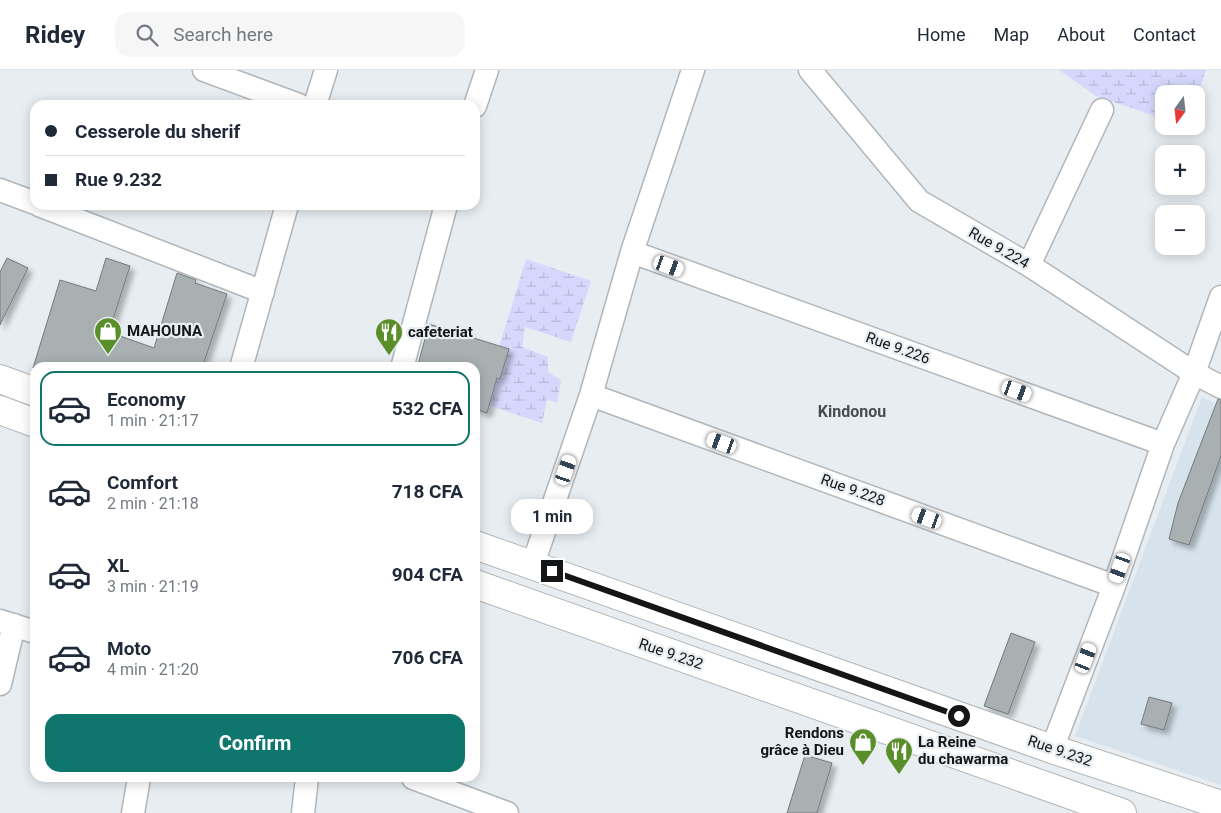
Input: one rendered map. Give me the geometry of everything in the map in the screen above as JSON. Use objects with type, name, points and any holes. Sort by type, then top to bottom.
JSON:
[{"type":"street","points":[[204,70],[285,100]]},
{"type":"street","points":[[317,100],[326,70]]},
{"type":"street","points":[[477,100],[486,70]]},
{"type":"street","points":[[533,564],[591,395],[632,252],[693,70]]},
{"type":"street","name":"Rue 9.224","points":[[810,70],[919,201],[1029,265],[1194,373],[1221,387]]},
{"type":"street","points":[[1029,265],[1102,110]]},
{"type":"street","points":[[0,190],[30,201]]},
{"type":"street","points":[[52,210],[263,292]]},
{"type":"street","points":[[243,362],[286,210]]},
{"type":"street","points":[[404,362],[445,210]]},
{"type":"street","name":"Rue 9.226","points":[[632,252],[1163,444]]},
{"type":"street","points":[[1052,749],[1114,586],[1163,444],[1194,373],[1221,297]]},
{"type":"street","points":[[0,379],[30,390]]},
{"type":"street","name":"Rue 9.228","points":[[591,395],[1114,586]]},
{"type":"street","points":[[0,410],[30,421]]},
{"type":"street","name":"Rue 9.232","points":[[480,547],[1052,749],[1221,805]]},
{"type":"street","name":"Rue 9.232","points":[[480,586],[1122,813]]},
{"type":"street","points":[[0,684],[7,623],[30,630]]},
{"type":"street","points":[[133,813],[138,782]]},
{"type":"street","points":[[303,813],[307,782]]},
{"type":"street","points":[[424,782],[507,813]]},
{"type":"shaded area","points":[[1202,397],[1221,407],[1221,785],[1075,736]]},
{"type":"green space","points":[[1059,70],[1206,70],[1201,85],[1155,85],[1155,116],[1096,96]]},
{"type":"green space","points":[[526,259],[591,281],[571,342],[525,327],[522,347],[548,357],[548,372],[561,380],[557,403],[547,399],[542,423],[482,403]]},
{"type":"building","points":[[7,258],[28,268],[0,325],[0,272]]},
{"type":"building","points":[[106,258],[130,266],[109,332],[154,348],[177,273],[196,280],[195,283],[227,294],[204,362],[35,362],[60,280],[96,291]]},
{"type":"building","points":[[429,324],[509,349],[500,379],[497,378],[487,413],[480,411],[480,362],[419,362]]},
{"type":"building","points":[[1218,399],[1221,400],[1221,456],[1189,545],[1169,539],[1178,503]]},
{"type":"building","points":[[1011,633],[1035,642],[1008,714],[984,706]]},
{"type":"building","points":[[1149,697],[1172,703],[1164,730],[1141,724]]},
{"type":"building","points":[[805,755],[832,763],[817,813],[787,813]]},
{"type":"place","name":"MAHOUNA","points":[[108,355]]},
{"type":"place","name":"cafeteriat","points":[[389,356]]},
{"type":"place","name":"Rendons grâce à Dieu","points":[[863,766]]},
{"type":"place","name":"La Reine du chawarma","points":[[899,775]]},
{"type":"district","name":"Kindonou","points":[[852,411]]},
{"type":"route","points":[[552,571],[959,716]]}]
